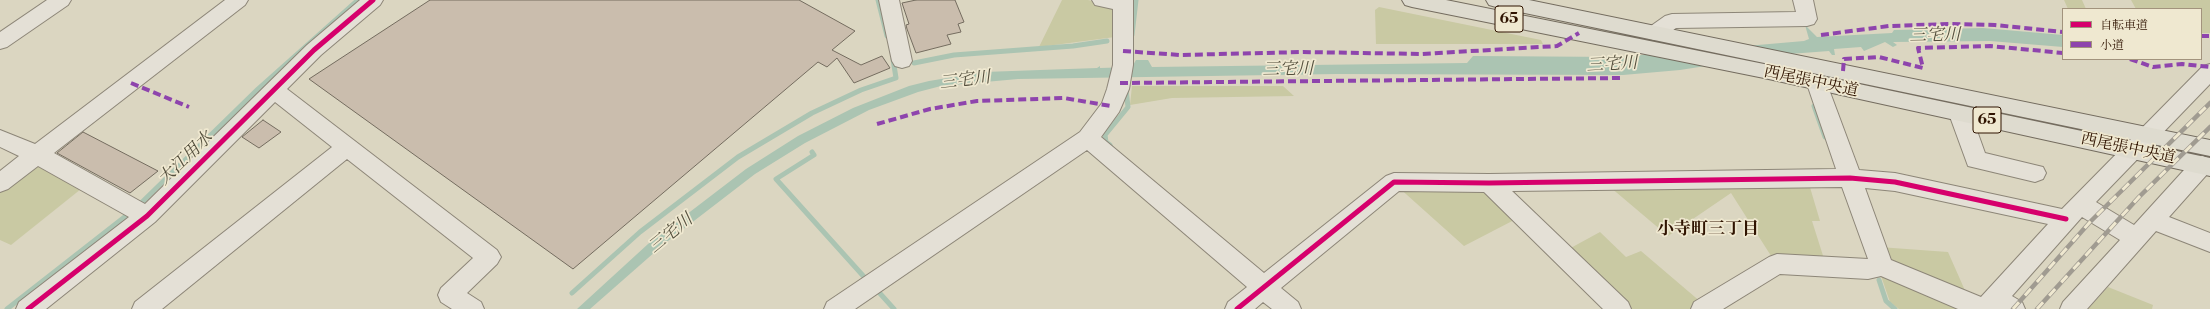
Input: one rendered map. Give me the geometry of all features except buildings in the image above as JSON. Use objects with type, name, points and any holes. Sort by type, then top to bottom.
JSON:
[{"type":"main road","name":"西尾張中央道","points":[[1412,0],[1764,72],[1821,76],[2148,135],[2207,160]]},
{"type":"main road","name":"西尾張中央道","points":[[1496,0],[1663,34],[1960,114],[2133,150],[2207,160]]},
{"type":"street","points":[[0,42],[61,0]]},
{"type":"street","points":[[0,183],[238,0]]},
{"type":"street","points":[[28,309],[140,211],[274,90],[314,50],[374,0]]},
{"type":"street","points":[[889,0],[902,61]]},
{"type":"street","points":[[836,309],[1088,138],[1111,106],[1122,73],[1123,2],[1102,0]]},
{"type":"street","points":[[1663,34],[1672,21],[1807,19],[1803,0]]},
{"type":"street","points":[[1703,309],[1777,264],[1868,269],[1882,266],[1994,306],[2073,212],[2210,71]]},
{"type":"street","points":[[1821,76],[1850,178],[1882,266]]},
{"type":"street","points":[[274,90],[489,258],[450,295],[472,309]]},
{"type":"street","points":[[1960,114],[1976,160],[2035,173]]},
{"type":"street","points":[[0,138],[38,154],[140,211]]},
{"type":"street","points":[[1088,138],[1289,309]]},
{"type":"street","points":[[144,309],[347,147]]},
{"type":"street","points":[[2072,309],[2207,160]]},
{"type":"street","points":[[1237,309],[1394,182],[1490,183],[1850,178],[1895,182],[2073,212],[2136,238]]},
{"type":"street","points":[[1490,183],[1619,309]]},
{"type":"street","points":[[2153,220],[2210,243]]},
{"type":"shaded area","points":[[1062,0],[1088,0],[1110,5],[1118,11],[1115,37],[1039,47]]},
{"type":"shaded area","points":[[2064,0],[2082,0],[2086,8],[2068,8]]},
{"type":"shaded area","points":[[2131,0],[2210,0],[2210,33],[2202,33],[2202,8],[2135,8]]},
{"type":"shaded area","points":[[1379,7],[1541,40],[1543,44],[1376,44],[1375,10]]},
{"type":"shaded area","points":[[1132,86],[1283,86],[1294,96],[1172,98],[1130,105]]},
{"type":"shaded area","points":[[37,166],[81,189],[11,245],[0,240],[0,189]]},
{"type":"shaded area","points":[[1809,184],[1820,221],[1812,221],[1825,262],[1773,259],[1731,193],[1668,236],[1610,187]]},
{"type":"shaded area","points":[[1397,186],[1481,187],[1518,218],[1464,246]]},
{"type":"shaded area","points":[[1600,232],[1626,257],[1641,251],[1702,303],[1691,309],[1627,309],[1567,250]]},
{"type":"shaded area","points":[[1879,247],[1948,252],[1967,295],[1900,270]]},
{"type":"shaded area","points":[[1880,273],[1967,309],[1899,309],[1890,302]]},
{"type":"shaded area","points":[[2108,287],[2153,305],[2152,309],[2088,309]]},
{"type":"water","name":"三宅川","points":[[1805,25],[1817,37],[1892,33],[1894,30],[1983,28],[2062,35],[2062,47],[1990,41],[1893,42],[1897,45],[1893,47],[1885,42],[1864,51],[1861,47],[1834,49],[1835,55],[1832,55],[1829,51],[1776,55],[1680,70],[1623,75],[1337,74],[1018,79],[941,86],[918,92],[869,110],[805,143],[755,174],[664,244],[590,309],[577,309],[648,244],[746,169],[798,136],[853,108],[909,86],[929,81],[984,72],[1097,68],[1100,66],[1100,68],[1132,67],[1136,60],[1148,60],[1152,67],[1467,63],[1473,56],[1619,57],[1804,41],[1809,39]]},
{"type":"waterway","name":"大江用水","points":[[137,207],[258,89],[358,0]]},
{"type":"waterway","points":[[878,0],[887,36]]},
{"type":"waterway","points":[[1132,35],[1136,0]]},
{"type":"waterway","points":[[914,63],[954,55],[1073,46],[1107,41]]},
{"type":"waterway","points":[[572,293],[640,232],[738,157],[812,113],[861,90],[896,78],[893,59]]},
{"type":"waterway","points":[[1110,145],[1106,142],[1105,135],[1128,107],[1126,89]]},
{"type":"waterway","points":[[1814,106],[1825,137]]},
{"type":"waterway","points":[[812,152],[814,155],[776,179],[866,279]]},
{"type":"waterway","name":"大江用水","points":[[7,309],[131,212]]},
{"type":"waterway","points":[[1879,280],[1886,301],[1895,309]]},
{"type":"waterway","points":[[876,289],[894,309]]},
{"type":"railway","points":[[2013,309],[2090,222],[2210,103]]},
{"type":"railway","points":[[2037,309],[2139,197],[2210,127]]},
{"type":"marked path","points":[[1821,35],[1889,26],[1950,24],[1995,25],[2062,32]]},
{"type":"marked path","points":[[1123,51],[1180,55],[1303,52],[1422,54],[1557,46],[1579,33]]},
{"type":"marked path","points":[[2202,36],[2210,36]]},
{"type":"marked path","points":[[1843,71],[1844,59],[1879,57],[1923,68],[1918,48],[1990,46],[2062,53]]},
{"type":"marked path","points":[[2133,60],[2153,67],[2182,64],[2210,67]]},
{"type":"marked path","points":[[1120,83],[1624,78]]},
{"type":"marked path","points":[[131,83],[189,107]]},
{"type":"marked path","points":[[877,124],[930,109],[977,101],[1064,98],[1111,106]]},
{"type":"cycle path","points":[[28,309],[147,216],[314,50],[373,0]]},
{"type":"cycle path","points":[[1237,309],[1394,182],[1489,183],[1850,178],[1895,182],[2066,219]]},
{"type":"district","name":"小寺町三丁目","points":[[1708,230]]}]
